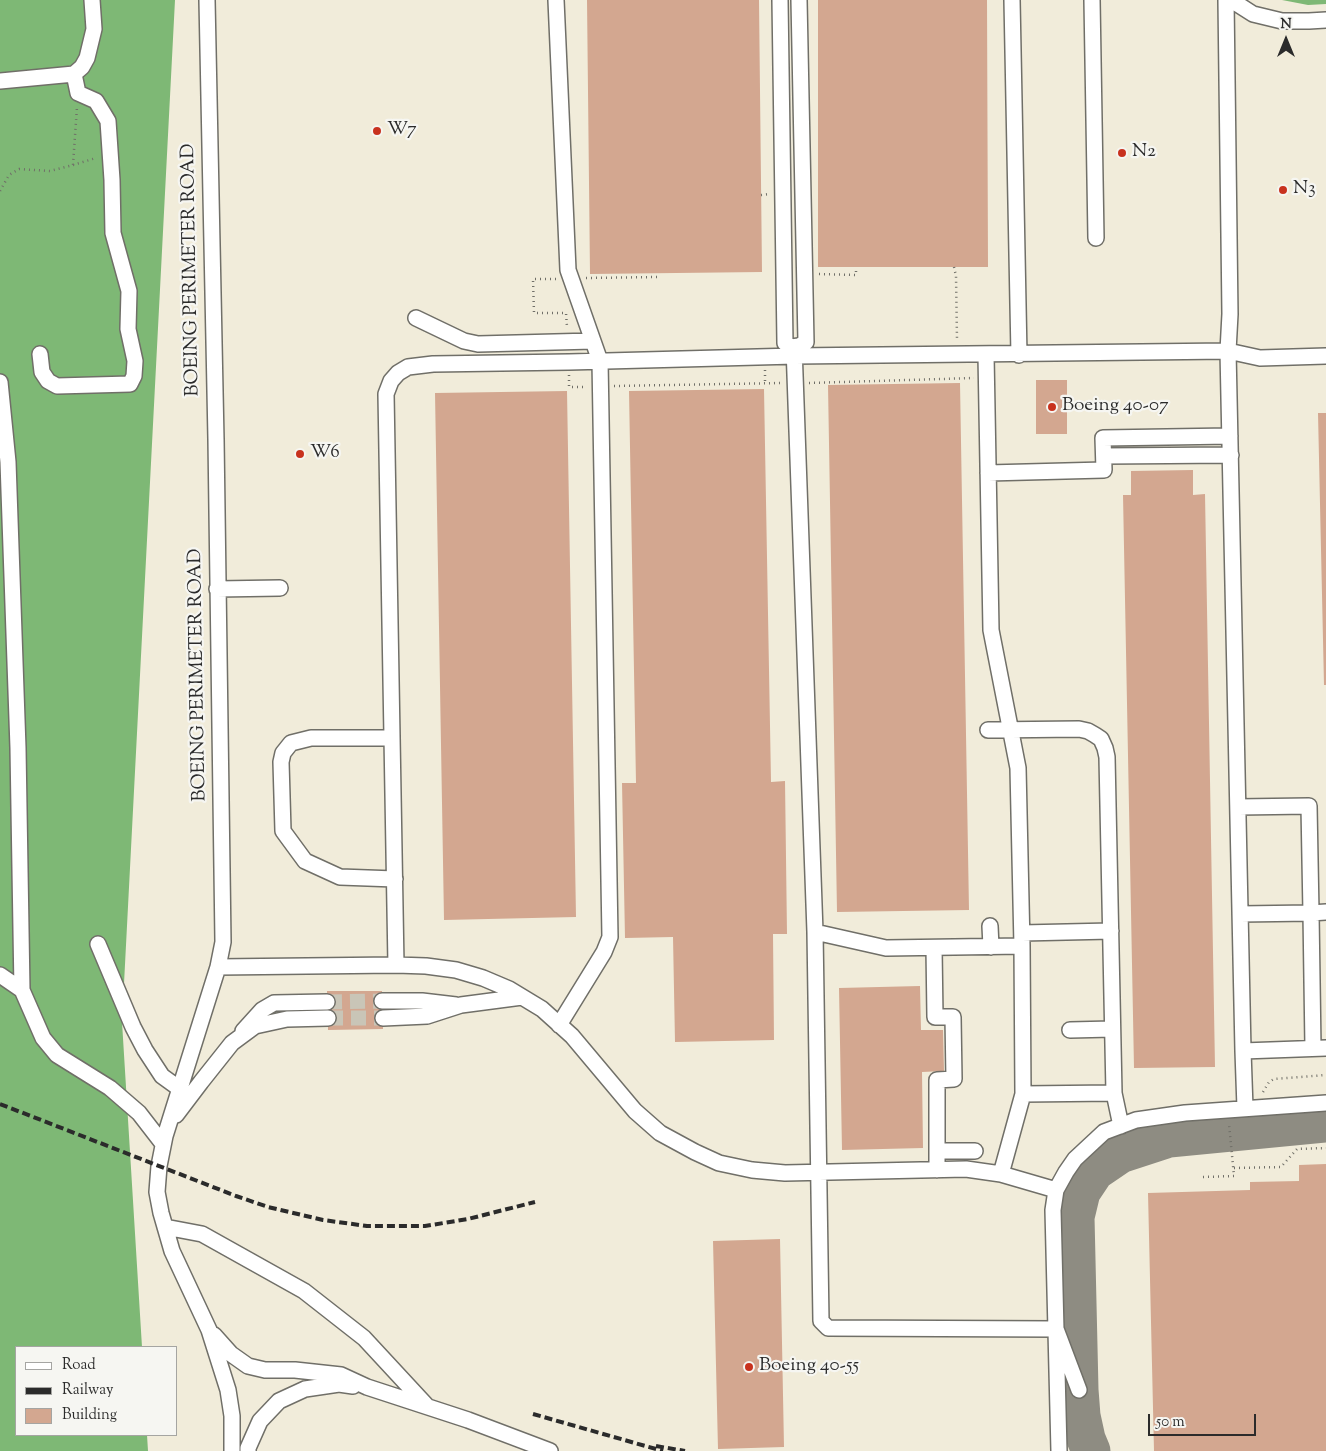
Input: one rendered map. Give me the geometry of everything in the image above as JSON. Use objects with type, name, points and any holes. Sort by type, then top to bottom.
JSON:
[{"type":"lane","points":[[0,82],[74,74],[82,67],[87,58],[94,29],[92,0]]},
{"type":"lane","name":"BOEING PERIMETER ROAD","points":[[207,0],[216,439],[223,942],[218,967],[163,1144],[157,1192],[172,1251],[209,1330],[228,1390],[232,1416],[232,1451]]},
{"type":"lane","points":[[556,0],[568,270],[600,361],[610,937],[604,952],[559,1025]]},
{"type":"lane","points":[[780,0],[784,343],[795,352],[815,932],[821,1322],[828,1328],[1056,1329]]},
{"type":"lane","points":[[795,352],[806,342],[799,0]]},
{"type":"lane","points":[[1012,0],[1019,354]]},
{"type":"lane","points":[[1092,0],[1096,238]]},
{"type":"lane","points":[[1226,0],[1230,314],[1228,351],[1245,1108]]},
{"type":"lane","points":[[1231,0],[1253,14],[1282,21],[1309,22],[1326,20]]},
{"type":"lane","points":[[40,354],[42,372],[48,382],[57,386],[130,384],[134,376],[135,361],[128,329],[129,291],[113,233],[108,121],[96,101],[78,93],[74,74]]},
{"type":"lane","points":[[416,318],[464,341],[478,344],[593,341]]},
{"type":"lane","points":[[396,965],[386,394],[391,381],[398,373],[408,367],[420,365],[600,361],[795,352],[979,355],[1228,351],[1260,358],[1326,356]]},
{"type":"lane","points":[[979,355],[988,473],[991,630],[1018,768],[1023,1094],[1000,1174]]},
{"type":"lane","points":[[0,382],[10,501],[19,758],[22,990],[43,1038],[57,1056],[110,1088],[139,1113],[163,1144]]},
{"type":"lane","points":[[988,473],[1104,470],[1103,438],[1230,436]]},
{"type":"lane","points":[[1104,456],[1231,455]]},
{"type":"lane","points":[[217,589],[280,588]]},
{"type":"lane","points":[[988,730],[1088,730],[1101,739],[1105,748],[1107,756],[1114,1093],[1121,1126]]},
{"type":"lane","points":[[392,738],[311,738],[291,743],[283,753],[281,762],[283,831],[305,861],[340,878],[395,879]]},
{"type":"lane","points":[[1238,807],[1309,806],[1318,912],[1319,1048],[1243,1051]]},
{"type":"lane","points":[[1240,914],[1318,912]]},
{"type":"lane","points":[[990,926],[991,947]]},
{"type":"lane","points":[[815,932],[886,948],[934,948],[991,947],[1022,940],[1110,931]]},
{"type":"lane","points":[[98,944],[133,1027],[145,1050],[162,1076],[180,1089]]},
{"type":"lane","points":[[934,948],[935,1017],[953,1017],[954,1079],[937,1080],[938,1170]]},
{"type":"lane","points":[[218,967],[426,966],[456,970],[483,978],[509,989],[542,1009],[572,1036],[635,1111],[660,1133],[719,1163],[752,1170],[784,1173],[966,1169],[1000,1174],[1056,1190]]},
{"type":"lane","points":[[0,974],[22,990]]},
{"type":"lane","points":[[382,1018],[427,1016],[461,1005],[522,997]]},
{"type":"lane","points":[[382,1001],[422,1001],[461,1005]]},
{"type":"lane","points":[[169,1125],[232,1043],[262,1010],[274,1004],[327,1002]]},
{"type":"lane","points":[[232,1043],[255,1026],[287,1019],[328,1018]]},
{"type":"lane","points":[[1070,1030],[1112,1030]]},
{"type":"lane","points":[[1023,1094],[1114,1093]]},
{"type":"lane","points":[[1059,1451],[1053,1210],[1056,1190],[1075,1159],[1104,1132],[1136,1120],[1185,1113],[1326,1102]]},
{"type":"lane","points":[[938,1151],[975,1151]]},
{"type":"lane","points":[[165,1227],[202,1234],[304,1291],[364,1338],[427,1407]]},
{"type":"lane","points":[[1056,1329],[1079,1390]]},
{"type":"lane","name":"BOEING PERIMETER ROAD","points":[[209,1330],[231,1354],[248,1366],[265,1370],[295,1370],[341,1375],[367,1387],[468,1420],[550,1451]]},
{"type":"lane","name":"BOEING PERIMETER ROAD","points":[[248,1451],[260,1421],[279,1401],[305,1389],[339,1384],[367,1387]]},
{"type":"lane","points":[[468,1420],[516,1451]]},
{"type":"path","points":[[73,165],[78,93]]},
{"type":"path","points":[[0,191],[9,175],[19,169],[50,171],[110,153]]},
{"type":"path","points":[[954,267],[956,276],[957,344]]},
{"type":"path","points":[[976,378],[973,369],[979,355]]},
{"type":"path","points":[[1203,1177],[1234,1176],[1228,1109]]},
{"type":"path","points":[[1234,1168],[1281,1167],[1297,1149],[1326,1148]]},
{"type":"green space","points":[[0,0],[175,0],[122,1022],[142,1346],[15,1346],[15,1436],[147,1436],[148,1451],[0,1451]]},
{"type":"green space","points":[[1282,0],[1326,0],[1326,4],[1308,5]]},
{"type":"building","points":[[587,0],[759,0],[762,272],[590,274]]},
{"type":"building","points":[[818,0],[987,0],[988,267],[818,267]]},
{"type":"building","name":"Boeing 40-07","points":[[1036,380],[1067,380],[1067,434],[1036,434]]},
{"type":"building","points":[[960,383],[969,910],[837,912],[828,385]]},
{"type":"building","points":[[764,389],[771,782],[785,781],[787,934],[773,934],[774,1040],[675,1042],[673,937],[625,938],[622,783],[636,783],[629,391]]},
{"type":"building","points":[[567,391],[576,917],[444,920],[435,393]]},
{"type":"building","points":[[1318,413],[1326,413],[1326,685],[1324,685]]},
{"type":"building","points":[[1193,470],[1193,495],[1205,494],[1215,1067],[1134,1068],[1123,495],[1131,495],[1131,471]]},
{"type":"building","points":[[920,986],[921,1030],[943,1030],[944,1071],[922,1072],[923,1148],[842,1150],[839,988]]},
{"type":"building","points":[[327,991],[382,991],[383,1029],[328,1030]]},
{"type":"building","points":[[1326,1164],[1326,1451],[1154,1451],[1148,1193],[1250,1190],[1250,1182],[1299,1181],[1299,1165]]},
{"type":"building","name":"Boeing 40-55","points":[[780,1239],[784,1447],[718,1449],[713,1241]]},
{"type":"taxiway","points":[[1091,1451],[1086,1439],[1081,1416],[1079,1390],[1075,1217],[1081,1192],[1095,1171],[1120,1154],[1169,1138],[1326,1123]]},
{"type":"tunnel","points":[[327,1002],[382,1001]]},
{"type":"tunnel","points":[[328,1018],[383,1018]]},
{"type":"railway","points":[[0,1104],[236,1196],[268,1207],[323,1220],[367,1226],[425,1226],[468,1219],[535,1202]]},
{"type":"railway","points":[[533,1414],[663,1451]]},
{"type":"railway","points":[[656,1446],[685,1451]]},
{"type":"place","name":"W7","points":[[377,131]]},
{"type":"place","name":"N2","points":[[1122,153]]},
{"type":"place","name":"N3","points":[[1283,190]]},
{"type":"place","name":"Boeing 40-07","points":[[1052,407]]},
{"type":"place","name":"W6","points":[[300,454]]},
{"type":"place","name":"Boeing 40-55","points":[[749,1367]]}]
